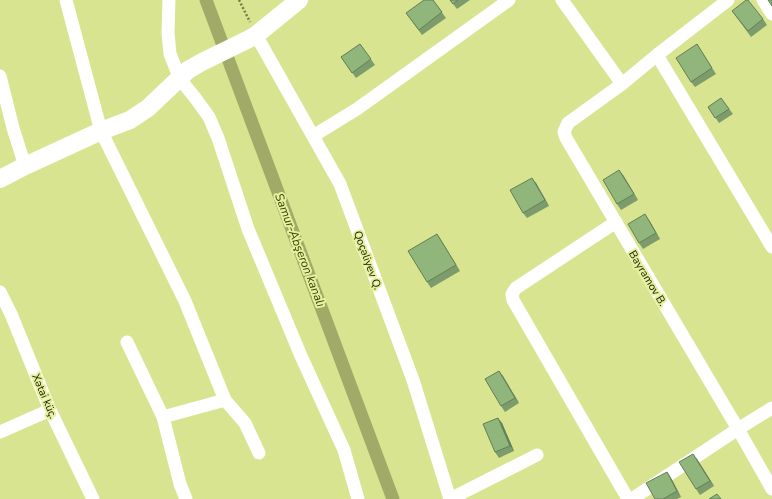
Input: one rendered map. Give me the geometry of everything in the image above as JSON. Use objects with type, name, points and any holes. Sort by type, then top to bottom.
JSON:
[{"type":"street","points":[[66,0],[101,131],[185,301],[224,400],[245,423],[259,453]]},
{"type":"street","points":[[169,0],[168,33],[170,54],[180,79],[209,117],[218,138],[248,229],[344,450],[358,499]]},
{"type":"street","points":[[0,179],[101,131],[130,120],[148,108],[188,70],[256,35],[299,0]]},
{"type":"street","points":[[313,136],[356,109],[509,0]]},
{"type":"street","points":[[562,0],[622,84]]},
{"type":"street","name":"Bayramov B.","points":[[728,0],[622,84],[568,123],[564,132],[566,138],[772,489]]},
{"type":"street","points":[[763,0],[772,14]]},
{"type":"street","name":"Qoçəliyev Q.","points":[[256,35],[343,191],[413,380],[450,499]]},
{"type":"street","points":[[657,55],[772,247]]},
{"type":"street","points":[[0,76],[13,128],[25,166]]},
{"type":"street","points":[[616,222],[516,288],[512,294],[513,300],[628,499]]},
{"type":"street","name":"Xətai küç.","points":[[0,292],[11,314],[50,410],[92,499]]},
{"type":"street","points":[[127,342],[163,418],[180,484],[186,499]]},
{"type":"street","points":[[163,418],[224,400]]},
{"type":"street","points":[[632,499],[772,408]]},
{"type":"street","points":[[0,432],[50,410]]},
{"type":"street","points":[[450,499],[537,456]]},
{"type":"path","points":[[239,0],[256,35]]},
{"type":"building","points":[[424,0],[433,0],[442,12],[419,30],[406,13]]},
{"type":"building","points":[[450,0],[458,0],[453,4]]},
{"type":"building","points":[[748,0],[763,19],[748,31],[732,11]]},
{"type":"building","points":[[768,0],[772,0],[772,6]]},
{"type":"building","points":[[360,44],[371,59],[352,73],[341,57]]},
{"type":"building","points":[[697,44],[712,68],[691,82],[676,58]]},
{"type":"building","points":[[721,98],[729,109],[715,118],[708,107]]},
{"type":"building","points":[[619,170],[634,194],[617,204],[603,180]]},
{"type":"building","points":[[532,178],[545,200],[523,213],[510,190]]},
{"type":"building","points":[[645,214],[656,233],[639,243],[628,224]]},
{"type":"building","points":[[437,234],[456,265],[427,282],[408,251]]},
{"type":"building","points":[[499,371],[515,398],[501,406],[485,379]]},
{"type":"building","points":[[498,418],[510,446],[495,452],[483,424]]},
{"type":"building","points":[[693,454],[710,481],[696,489],[679,462]]},
{"type":"building","points":[[667,472],[677,491],[663,499],[655,499],[646,483]]},
{"type":"building","points":[[717,494],[721,499],[709,499]]},
{"type":"waterway","name":"Samur-Abşeron kanalı","points":[[206,0],[393,499]]}]
